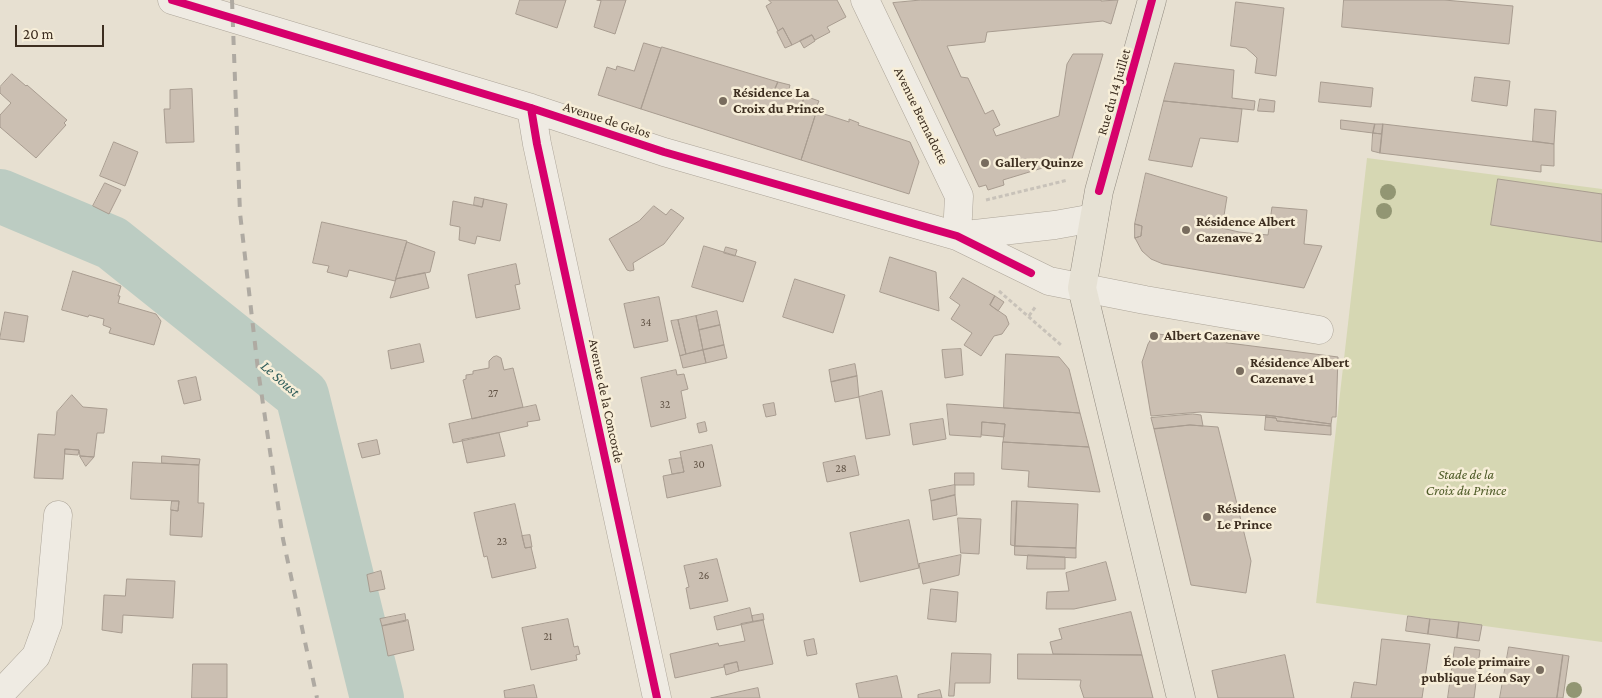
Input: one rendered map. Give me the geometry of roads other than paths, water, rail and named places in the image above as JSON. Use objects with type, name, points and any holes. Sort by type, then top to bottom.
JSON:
[{"type":"main road","name":"Rue du 14 Juillet","points":[[1082,288],[1099,191],[1152,0]]},
{"type":"main road","points":[[1082,288],[1181,698]]},
{"type":"street","name":"Avenue de Gelos","points":[[172,0],[531,108],[664,152],[958,236],[1049,281],[1082,288]]},
{"type":"street","name":"Avenue Bernadotte","points":[[865,0],[959,196],[958,236]]},
{"type":"street","name":"Avenue de la Concorde","points":[[531,108],[537,144],[657,698]]},
{"type":"street","points":[[958,236],[1094,218]]},
{"type":"street","points":[[1082,288],[1318,330]]},
{"type":"street","points":[[0,694],[36,656],[48,623],[58,515]]},
{"type":"waterway","name":"Le Soust","points":[[0,196],[112,243],[302,395],[377,698]]},
{"type":"railway","points":[[232,0],[240,213],[258,370],[283,539],[317,698]]},
{"type":"place","name":"Résidence La Croix du Prince","points":[[723,101]]},
{"type":"place","name":"Gallery Quinze","points":[[985,163]]},
{"type":"place","name":"Résidence Albert Cazenave 2","points":[[1186,230]]},
{"type":"place","name":"Albert Cazenave","points":[[1154,336]]},
{"type":"place","name":"Résidence Albert Cazenave 1","points":[[1240,371]]},
{"type":"place","name":"Résidence Le Prince","points":[[1207,517]]},
{"type":"place","name":"École primaire publique Léon Say","points":[[1540,670]]},
{"type":"park label","name":"Stade de la Croix du Prince","points":[[1466,484]]}]
